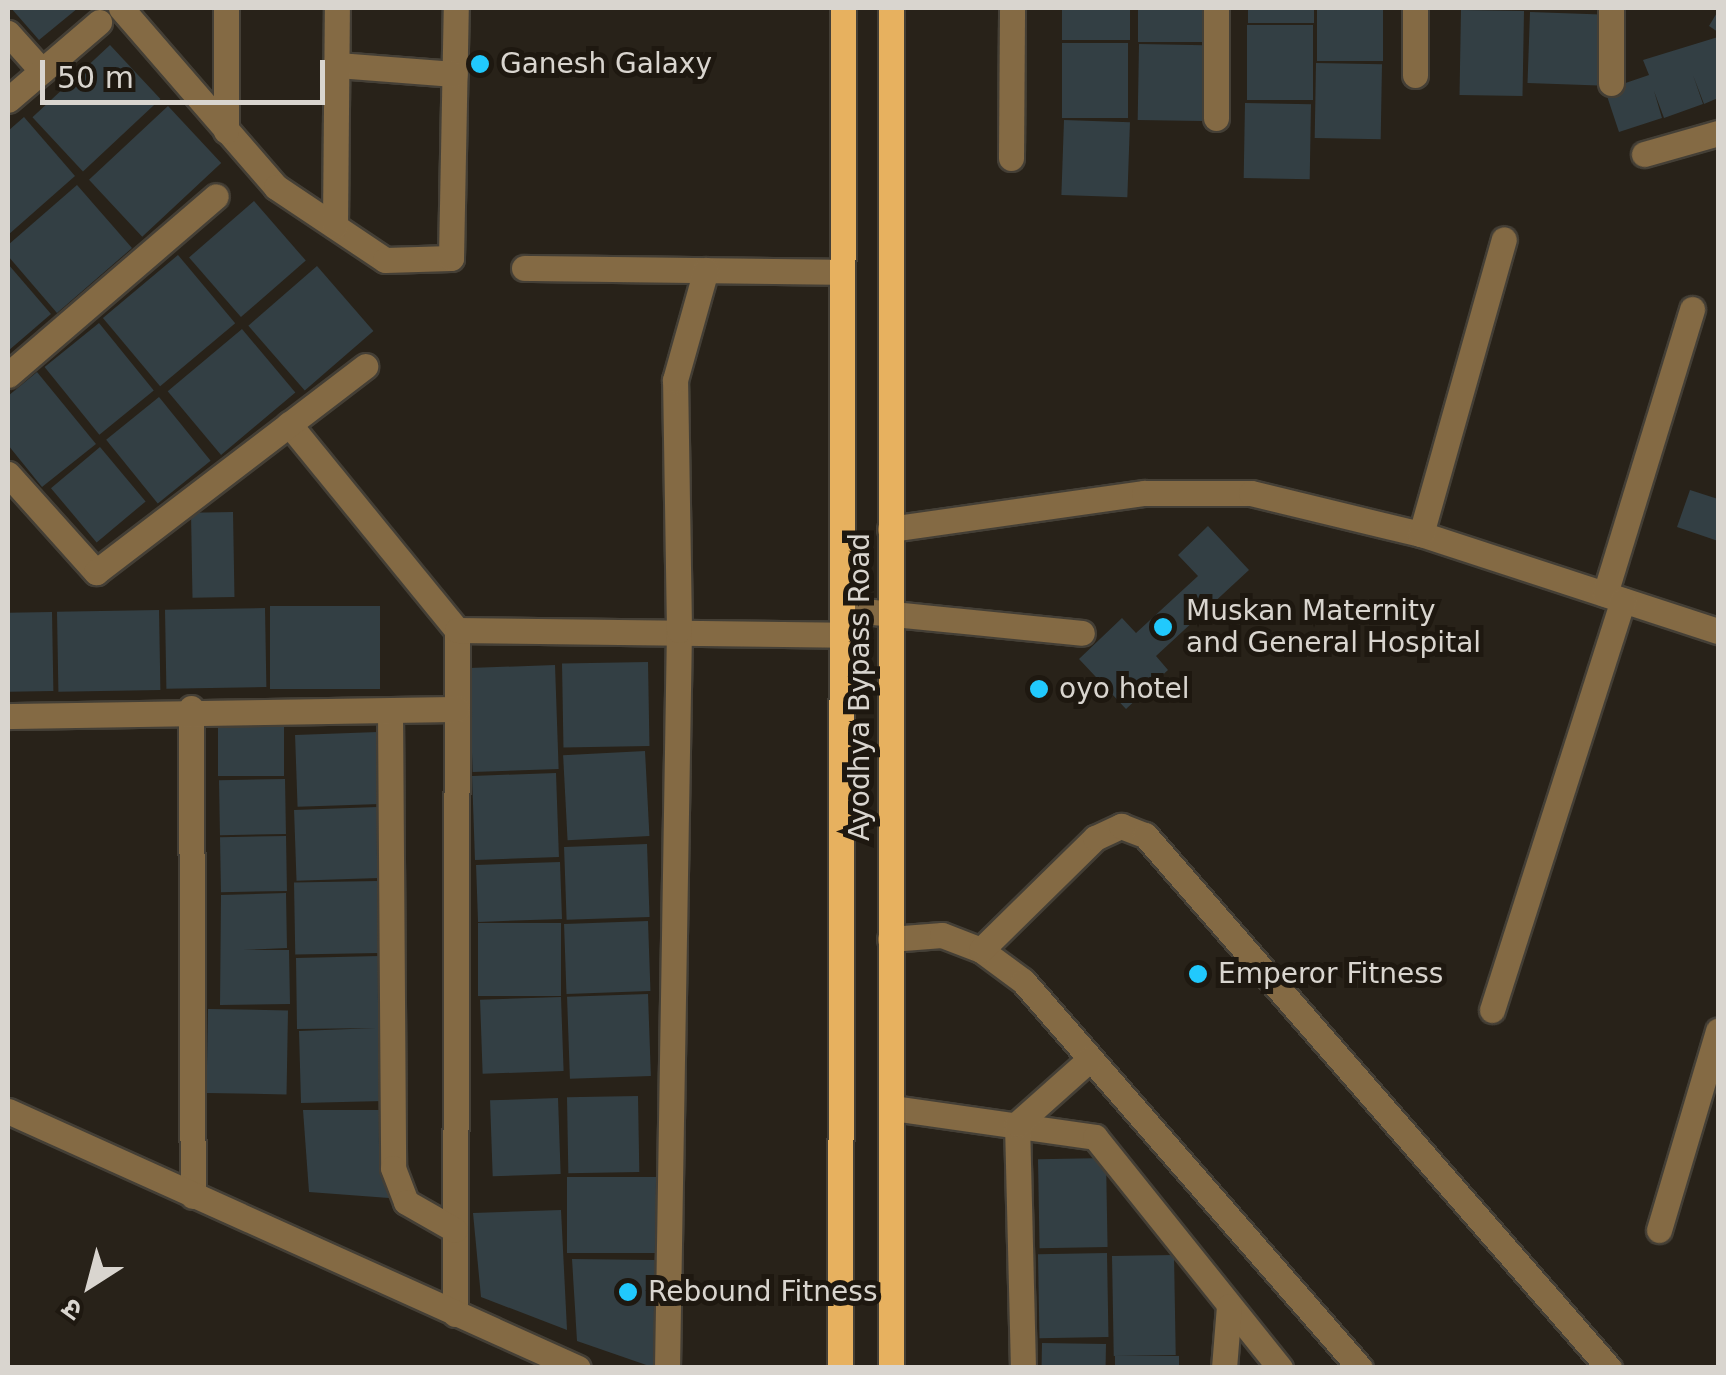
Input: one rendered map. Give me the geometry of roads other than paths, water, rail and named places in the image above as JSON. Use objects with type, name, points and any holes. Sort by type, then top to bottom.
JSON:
[{"type":"main road","name":"Ayodhya Bypass Road","points":[[840,1368],[843,8]]},
{"type":"main road","name":"Ayodhya Bypass Road","points":[[891,8],[891,1368]]},
{"type":"street","points":[[121,8],[276,188],[384,260],[451,258],[456,8]]},
{"type":"street","points":[[226,8],[226,131]]},
{"type":"street","points":[[335,226],[337,8]]},
{"type":"street","points":[[1011,158],[1012,8]]},
{"type":"street","points":[[1216,8],[1216,118]]},
{"type":"street","points":[[1415,8],[1415,75]]},
{"type":"street","points":[[1611,8],[1611,83]]},
{"type":"street","points":[[8,100],[99,22]]},
{"type":"street","points":[[8,33],[42,71]]},
{"type":"street","points":[[336,65],[454,74]]},
{"type":"street","points":[[1644,154],[1718,133]]},
{"type":"street","points":[[8,374],[216,196]]},
{"type":"street","points":[[1421,534],[1504,239]]},
{"type":"street","points":[[524,268],[842,272]]},
{"type":"street","points":[[667,1368],[679,630],[675,380],[706,270]]},
{"type":"street","points":[[1492,1010],[1614,597],[1692,309]]},
{"type":"street","points":[[8,474],[96,572],[365,366]]},
{"type":"street","points":[[290,424],[457,630],[456,1314]]},
{"type":"street","points":[[890,529],[1144,492],[1251,493],[1421,534],[1718,631]]},
{"type":"street","points":[[843,609],[1082,633]]},
{"type":"street","points":[[457,630],[843,635]]},
{"type":"street","points":[[8,716],[190,708],[390,712],[457,708]]},
{"type":"street","points":[[190,708],[193,1196]]},
{"type":"street","points":[[390,712],[394,1168],[406,1202],[455,1230]]},
{"type":"street","points":[[980,950],[1096,838],[1121,826],[1145,836],[1609,1368]]},
{"type":"street","points":[[890,939],[942,936],[980,950],[1022,980],[1360,1368]]},
{"type":"street","points":[[1659,1230],[1718,1031]]},
{"type":"street","points":[[1016,1124],[1090,1059]]},
{"type":"street","points":[[892,1108],[1096,1138],[1280,1368]]},
{"type":"street","points":[[8,1111],[578,1368]]},
{"type":"street","points":[[1016,1124],[1023,1368]]},
{"type":"street","points":[[1224,1368],[1229,1306]]},
{"type":"place","name":"Ganesh Galaxy","points":[[480,64]]},
{"type":"place","name":"Muskan Maternity and General Hospital","points":[[1163,627]]},
{"type":"place","name":"oyo hotel","points":[[1039,689]]},
{"type":"place","name":"Emperor Fitness","points":[[1198,974]]},
{"type":"place","name":"Rebound Fitness","points":[[628,1292]]}]
